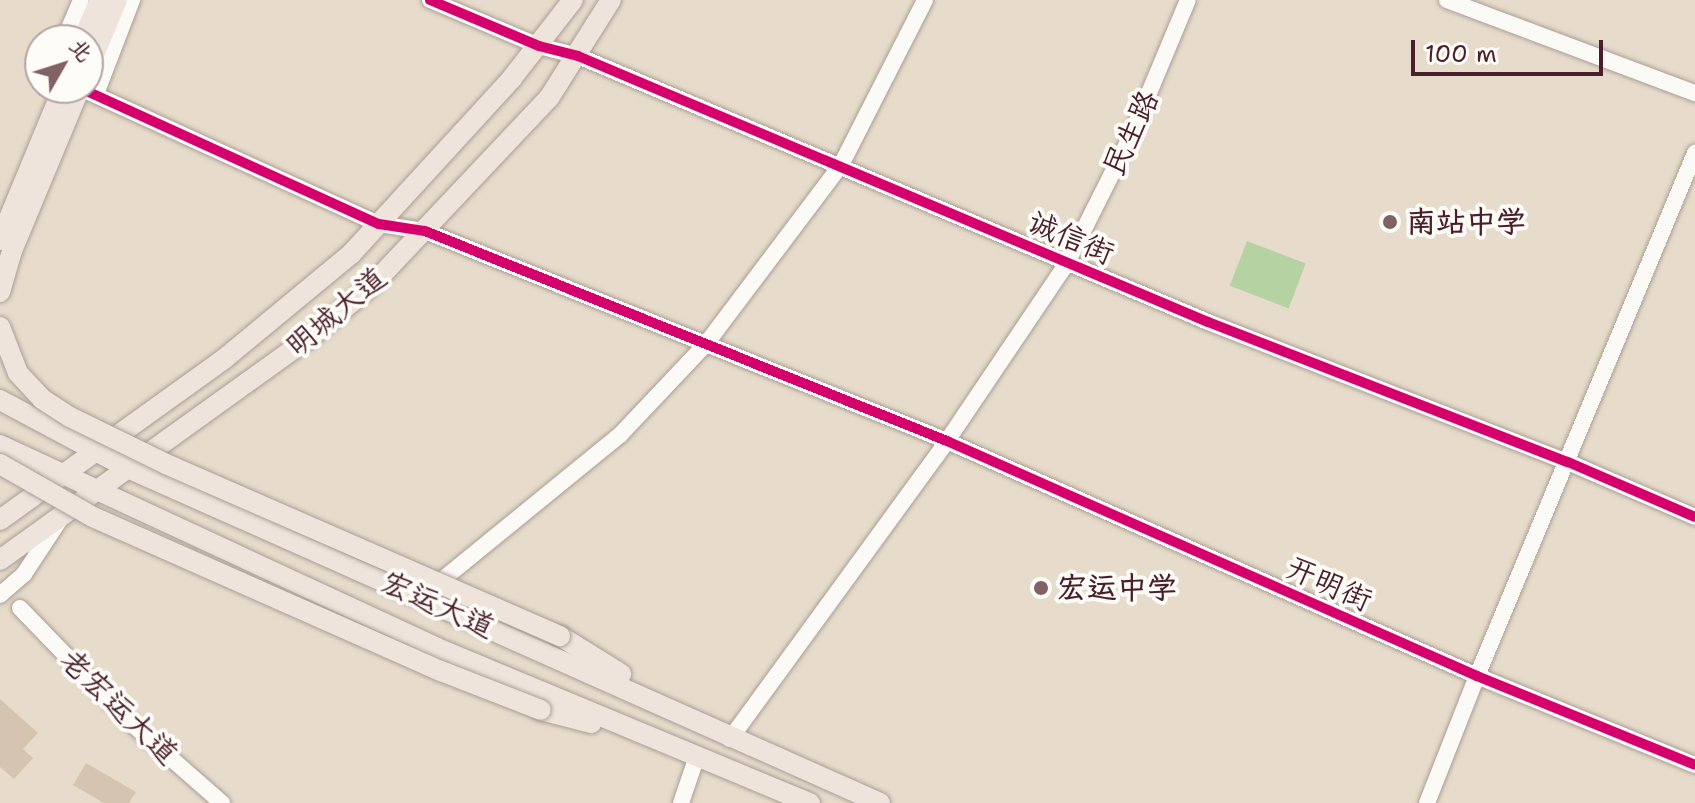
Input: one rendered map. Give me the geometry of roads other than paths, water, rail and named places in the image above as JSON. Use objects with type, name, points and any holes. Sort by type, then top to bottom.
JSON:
[{"type":"main road","points":[[90,24],[100,0]]},
{"type":"main road","points":[[104,31],[117,0]]},
{"type":"main road","name":"明城大道","points":[[0,520],[97,453],[289,308],[351,254],[539,46],[573,0]]},
{"type":"main road","name":"明城大道","points":[[0,560],[59,521],[95,490],[313,335],[373,284],[549,98],[611,0]]},
{"type":"main road","points":[[0,240],[56,104]]},
{"type":"main road","points":[[0,292],[12,251],[79,104]]},
{"type":"main road","points":[[0,327],[18,373],[42,399],[70,417],[166,464],[560,636],[678,711]]},
{"type":"main road","name":"宏运大道","points":[[0,400],[128,468],[678,711],[730,739],[880,803]]},
{"type":"main road","name":"宏运大道","points":[[0,445],[437,648],[810,803]]},
{"type":"main road","points":[[0,464],[93,517],[441,671],[541,710],[666,743]]},
{"type":"street","points":[[71,24],[81,0]]},
{"type":"street","points":[[104,54],[132,0]]},
{"type":"street","name":"诚信街","points":[[430,0],[539,46],[578,56],[1208,322],[1568,462],[1695,517]]},
{"type":"street","points":[[420,597],[620,435],[706,344],[841,165],[925,0]]},
{"type":"street","name":"民生路","points":[[730,739],[947,441],[1067,263],[1131,136],[1188,0]]},
{"type":"street","points":[[1447,0],[1695,93]]},
{"type":"street","name":"开明街","points":[[104,99],[379,224],[425,231],[947,441],[1477,676],[1695,765]]},
{"type":"street","points":[[1427,803],[1695,153]]},
{"type":"street","points":[[0,595],[24,574],[59,521]]},
{"type":"street","name":"老宏运大道","points":[[20,608],[132,724],[222,803]]},
{"type":"street","points":[[681,803],[697,756]]},
{"type":"place","name":"南站中学","points":[[1390,222]]},
{"type":"place","name":"宏运中学","points":[[1041,588]]}]
